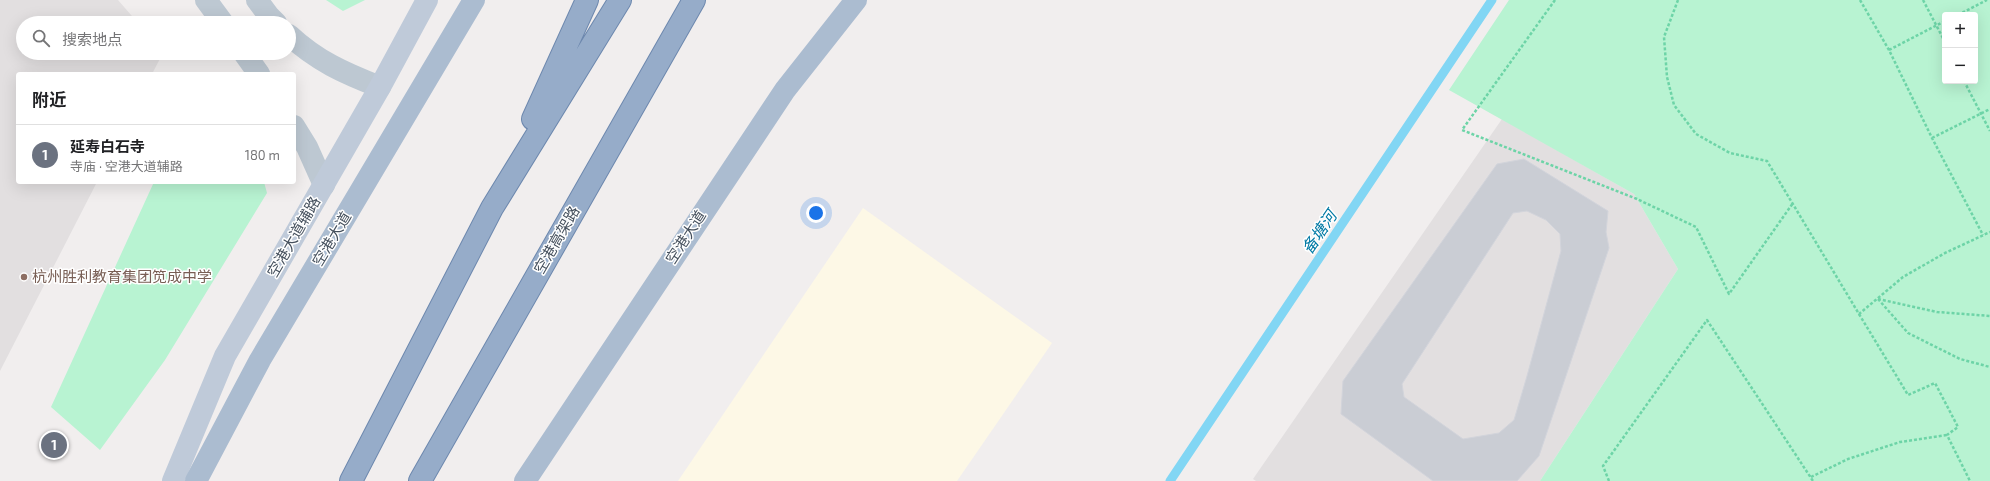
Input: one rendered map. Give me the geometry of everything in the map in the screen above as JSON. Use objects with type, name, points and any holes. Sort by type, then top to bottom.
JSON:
[{"type":"highway","points":[[350,481],[492,208],[587,0]]},
{"type":"highway","points":[[492,208],[620,0]]},
{"type":"highway","name":"空港高架路","points":[[420,481],[694,0]]},
{"type":"main road","name":"空港大道辅路","points":[[173,481],[225,356],[380,87],[427,0]]},
{"type":"main road","name":"空港大道","points":[[196,481],[260,360],[474,0]]},
{"type":"main road","name":"空港大道","points":[[524,481],[785,90],[856,0]]},
{"type":"street","points":[[206,0],[218,16]]},
{"type":"street","points":[[257,0],[269,16]]},
{"type":"street","points":[[296,41],[314,56],[348,74],[380,87]]},
{"type":"street","points":[[249,60],[257,72]]},
{"type":"street","points":[[296,129],[307,147],[324,185]]},
{"type":"path","points":[[1554,0],[1462,130],[1637,200],[1696,228],[1729,294],[1793,203]]},
{"type":"path","points":[[1678,0],[1664,37],[1667,77],[1674,105],[1696,134],[1730,153],[1768,161],[1908,395],[1935,383],[1958,427],[1947,435],[1900,442],[1848,459],[1811,477]]},
{"type":"path","points":[[1860,0],[1889,50],[1932,138],[1983,235]]},
{"type":"path","points":[[1924,0],[1942,36]]},
{"type":"path","points":[[1964,12],[1987,0]]},
{"type":"path","points":[[1889,50],[1942,23]]},
{"type":"path","points":[[1966,84],[1990,131]]},
{"type":"path","points":[[1932,138],[1990,109]]},
{"type":"path","points":[[1860,314],[1903,277],[1945,253],[1990,232]]},
{"type":"path","points":[[1878,299],[1937,312],[1990,316]]},
{"type":"path","points":[[1878,299],[1908,332],[1960,359],[1990,367]]},
{"type":"path","points":[[1610,481],[1603,466],[1707,320],[1813,481]]},
{"type":"path","points":[[1947,435],[1970,481]]},
{"type":"shaded area","name":"杭州胜利教育集团笕成中学","points":[[0,0],[118,0],[132,16],[16,16],[16,60],[159,60],[153,72],[16,72],[16,184],[96,184],[0,371]]},
{"type":"shaded area","points":[[1502,119],[1634,194],[1678,269],[1540,481],[1256,481],[1253,479]]},
{"type":"shaded area","points":[[863,208],[1052,343],[957,481],[678,481]]},
{"type":"green space","points":[[326,0],[365,0],[343,11]]},
{"type":"green space","points":[[1509,0],[1990,0],[1990,481],[1540,481],[1678,269],[1634,194],[1449,90]]},
{"type":"green space","points":[[153,184],[265,184],[267,193],[165,360],[100,450],[51,407]]},
{"type":"building","points":[[1524,159],[1608,211],[1606,232],[1609,248],[1539,456],[1517,481],[1433,481],[1341,414],[1343,381],[1497,164]],"holes":[[[1527,211],[1546,220],[1560,234],[1561,251],[1514,420],[1499,433],[1463,439],[1404,397],[1402,384],[1513,213]]]},
{"type":"waterway","name":"备塘河","points":[[1170,481],[1492,0]]},
{"type":"place","name":"杭州胜利教育集团笕成中学","points":[[24,277]]},
{"type":"place","name":"延寿白石寺","points":[[54,445]]}]
